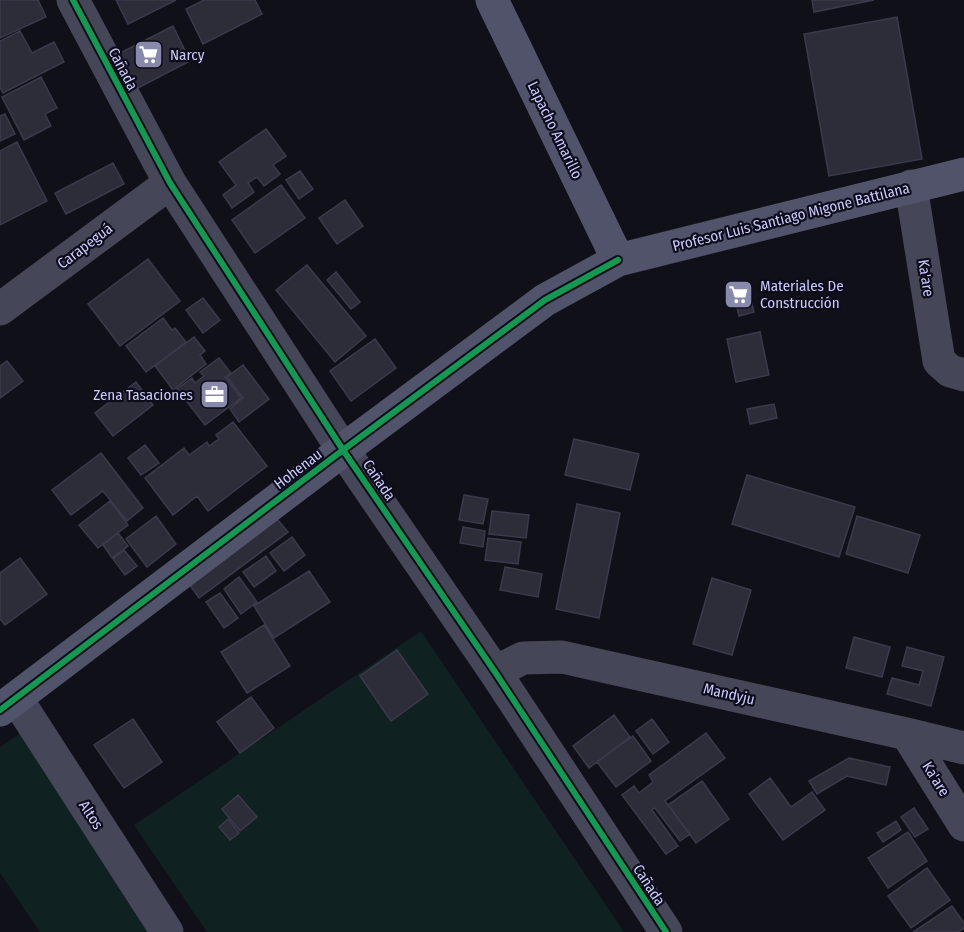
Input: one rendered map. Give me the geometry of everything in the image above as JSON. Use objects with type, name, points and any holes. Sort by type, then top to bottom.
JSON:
[{"type":"street","name":"Cañada","points":[[72,0],[170,183],[343,450],[495,672],[666,932]]},
{"type":"street","name":"Lapacho Amarillo","points":[[492,0],[618,260]]},
{"type":"street","name":"Profesor Luis Santiago Migone Battilana","points":[[618,260],[964,174]]},
{"type":"street","name":"Carapeguá","points":[[0,309],[170,183]]},
{"type":"street","name":"Ka'are","points":[[911,186],[939,361],[955,372]]},
{"type":"street","name":"Hohenau","points":[[8,704],[545,300],[618,260]]},
{"type":"street","name":"Mandyju","points":[[495,672],[523,658],[562,657],[964,748]]},
{"type":"street","name":"Altos","points":[[8,704],[167,932]]},
{"type":"street","name":"Ka'are","points":[[907,734],[964,825]]},
{"type":"shaded area","points":[[421,631],[624,932],[207,932],[134,825]]},
{"type":"shaded area","points":[[28,728],[158,923],[145,932],[40,932],[0,873],[0,747]]},
{"type":"building","points":[[0,0],[38,0],[46,17],[0,38]]},
{"type":"building","points":[[116,0],[176,0],[128,24]]},
{"type":"building","points":[[204,0],[255,0],[262,14],[203,44],[186,9]]},
{"type":"building","points":[[812,0],[874,0],[814,12]]},
{"type":"building","points":[[897,17],[922,159],[829,176],[804,34]]},
{"type":"building","points":[[173,26],[190,61],[136,89],[118,54]]},
{"type":"building","points":[[20,31],[32,53],[54,42],[64,62],[3,93],[0,87],[0,41]]},
{"type":"building","points":[[41,77],[57,108],[45,114],[51,126],[24,140],[2,97]]},
{"type":"building","points":[[5,114],[15,134],[0,141],[0,116]]},
{"type":"building","points":[[266,129],[286,156],[273,165],[280,174],[264,186],[257,177],[248,183],[254,192],[232,208],[223,195],[236,185],[219,162]]},
{"type":"building","points":[[17,142],[47,201],[0,225],[0,151]]},
{"type":"building","points":[[113,163],[124,184],[66,214],[55,193]]},
{"type":"building","points":[[300,171],[313,189],[299,199],[286,180]]},
{"type":"building","points":[[281,185],[305,218],[255,253],[232,220]]},
{"type":"building","points":[[345,200],[363,226],[337,244],[319,218]]},
{"type":"building","points":[[148,259],[180,301],[120,346],[88,304]]},
{"type":"building","points":[[307,265],[366,336],[335,362],[276,290]]},
{"type":"building","points":[[336,272],[360,302],[351,309],[327,280]]},
{"type":"building","points":[[748,288],[754,312],[739,316],[733,291]]},
{"type":"building","points":[[203,298],[220,320],[203,333],[186,310]]},
{"type":"building","points":[[163,318],[172,330],[175,328],[186,342],[146,372],[126,346]]},
{"type":"building","points":[[760,332],[769,375],[736,382],[727,339]]},
{"type":"building","points":[[194,337],[205,351],[200,355],[206,364],[173,390],[155,366]]},
{"type":"building","points":[[375,339],[396,368],[351,401],[330,371]]},
{"type":"building","points":[[219,358],[231,373],[225,377],[241,398],[205,425],[177,389],[192,378],[195,383],[204,376],[200,372]]},
{"type":"building","points":[[7,361],[23,381],[0,398],[0,366]]},
{"type":"building","points":[[243,365],[269,399],[239,422],[230,409],[243,398],[227,377]]},
{"type":"building","points":[[136,382],[153,405],[113,436],[95,413]]},
{"type":"building","points":[[774,404],[777,418],[750,424],[747,409]]},
{"type":"building","points":[[233,422],[267,466],[208,511],[197,496],[173,515],[145,478],[184,448],[189,455],[207,442],[209,446],[219,439],[216,435]]},
{"type":"building","points":[[574,439],[639,454],[630,490],[565,475]]},
{"type":"building","points":[[145,445],[159,463],[141,475],[128,458]]},
{"type":"building","points":[[101,453],[143,508],[127,521],[103,491],[71,515],[52,490]]},
{"type":"building","points":[[747,475],[855,507],[839,557],[732,524]]},
{"type":"building","points":[[464,495],[488,499],[483,524],[459,520]]},
{"type":"building","points":[[110,501],[128,525],[98,548],[79,525]]},
{"type":"building","points":[[577,504],[620,513],[599,618],[556,609]]},
{"type":"building","points":[[492,511],[529,515],[526,538],[489,534]]},
{"type":"building","points":[[156,516],[176,544],[147,567],[126,539]]},
{"type":"building","points":[[857,516],[920,535],[908,573],[846,554]]},
{"type":"building","points":[[277,519],[288,532],[199,598],[189,584]]},
{"type":"building","points":[[463,527],[485,531],[483,547],[460,543]]},
{"type":"building","points":[[118,533],[128,546],[112,558],[103,545]]},
{"type":"building","points":[[292,537],[305,555],[284,571],[270,553]]},
{"type":"building","points":[[488,538],[521,542],[518,564],[485,560]]},
{"type":"building","points":[[124,550],[137,566],[125,575],[113,559]]},
{"type":"building","points":[[266,556],[276,571],[254,587],[243,572]]},
{"type":"building","points":[[20,558],[47,594],[5,625],[0,619],[0,573]]},
{"type":"building","points":[[505,567],[542,574],[538,597],[500,590]]},
{"type":"building","points":[[309,571],[330,602],[274,638],[254,606]]},
{"type":"building","points":[[239,577],[257,602],[241,614],[224,589]]},
{"type":"building","points":[[712,578],[751,590],[732,655],[693,644]]},
{"type":"building","points":[[220,593],[238,618],[224,628],[206,602]]},
{"type":"building","points":[[264,625],[290,666],[247,693],[221,652]]},
{"type":"building","points":[[854,637],[890,647],[882,677],[846,668]]},
{"type":"building","points":[[907,647],[944,657],[931,706],[887,694],[892,678],[919,685],[923,671],[902,666]]},
{"type":"building","points":[[397,650],[428,694],[391,721],[360,676]]},
{"type":"building","points":[[251,697],[274,728],[240,753],[217,722]]},
{"type":"building","points":[[614,715],[630,737],[589,768],[573,746]]},
{"type":"building","points":[[133,719],[162,762],[124,788],[94,745]]},
{"type":"building","points":[[652,719],[669,742],[653,754],[636,731]]},
{"type":"building","points":[[706,733],[725,758],[665,801],[690,834],[680,841],[655,808],[652,810],[678,846],[666,854],[622,795],[634,786],[639,793],[653,782],[649,775]]},
{"type":"building","points":[[633,736],[651,761],[616,787],[597,762]]},
{"type":"building","points":[[849,758],[890,767],[886,785],[847,776],[817,794],[809,781]]},
{"type":"building","points":[[770,778],[791,807],[812,792],[825,810],[783,840],[749,794]]},
{"type":"building","points":[[702,781],[729,819],[696,843],[668,805]]},
{"type":"building","points":[[238,795],[257,817],[240,831],[222,809]]},
{"type":"building","points":[[914,808],[928,829],[915,837],[901,817]]},
{"type":"building","points":[[228,819],[239,833],[230,840],[219,827]]},
{"type":"building","points":[[896,821],[901,830],[883,842],[877,833]]},
{"type":"building","points":[[908,832],[927,861],[888,888],[868,858]]},
{"type":"building","points":[[927,868],[950,900],[911,928],[888,896]]},
{"type":"building","points":[[952,906],[964,923],[964,928],[958,932],[913,932]]},
{"type":"cycle path","points":[[73,0],[170,183],[343,450],[495,672],[666,932]]},
{"type":"cycle path","points":[[0,710],[545,300],[618,260]]},
{"type":"place","name":"Narcy","points":[[149,55]]},
{"type":"place","name":"Materiales De Construcción","points":[[739,295]]},
{"type":"place","name":"Zena Tasaciones","points":[[214,395]]}]
